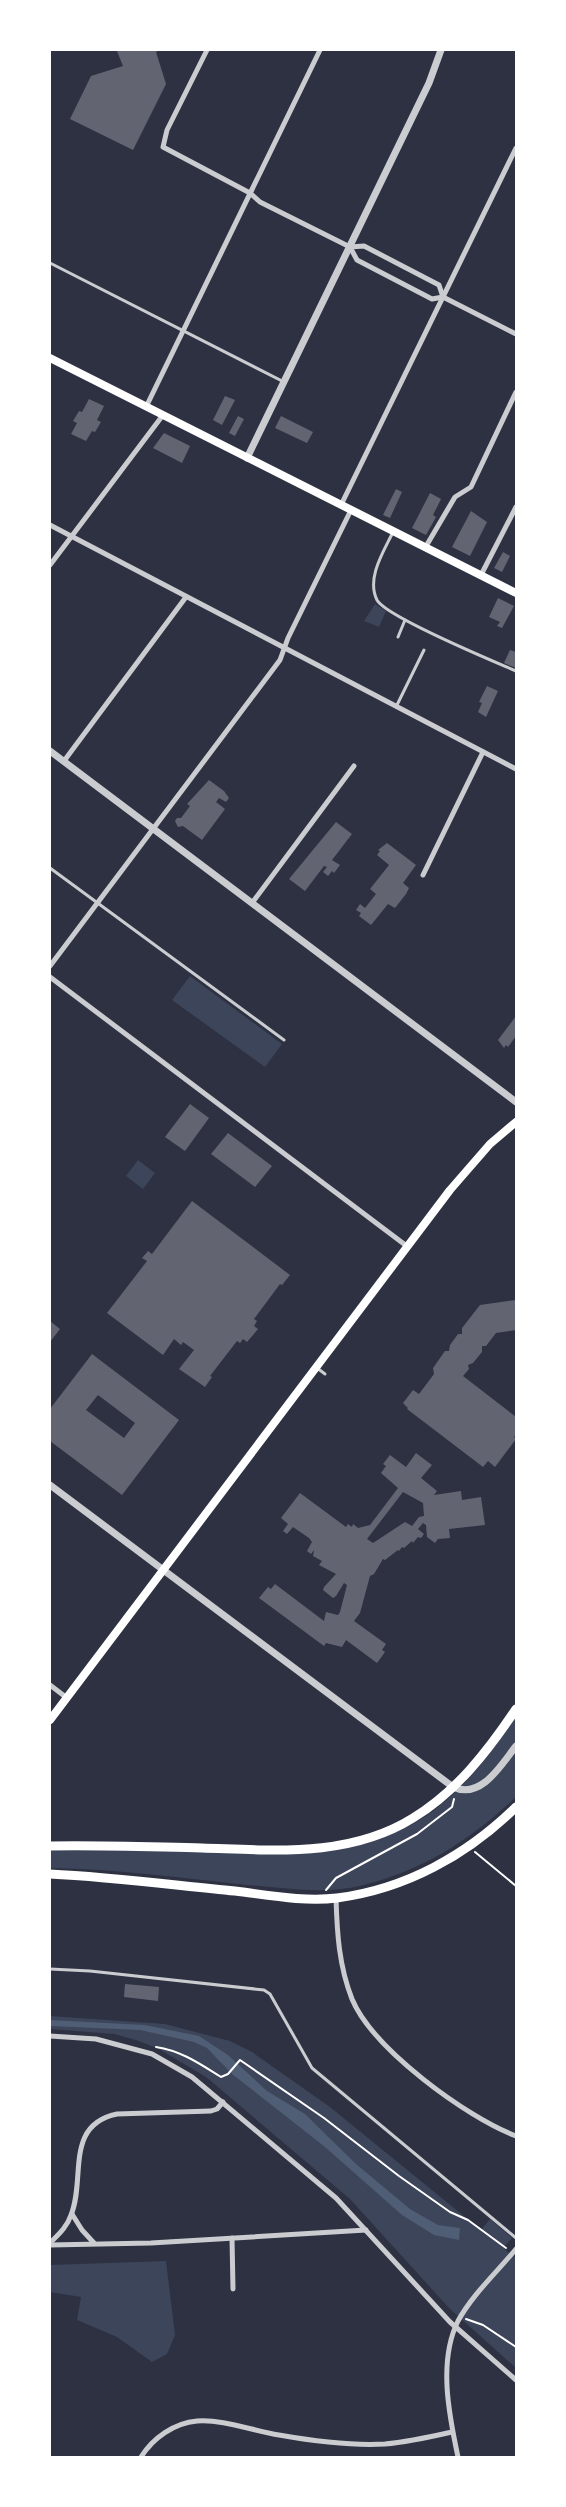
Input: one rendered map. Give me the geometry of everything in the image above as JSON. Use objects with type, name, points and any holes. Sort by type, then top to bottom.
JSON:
[{"type":"main road","points":[[50,358],[516,593]]},
{"type":"main road","points":[[50,1720],[468,1168],[490,1144],[516,1122]]},
{"type":"main road","points":[[50,1846],[285,1850],[340,1846],[359,1841],[393,1829],[426,1810],[453,1787],[482,1756],[516,1709]]},
{"type":"main road","points":[[50,1874],[125,1879],[287,1896],[336,1898],[365,1893],[408,1880],[468,1847],[488,1833],[516,1807]]},
{"type":"street","points":[[207,50],[166,130],[163,147],[250,193],[260,202],[350,247],[364,246],[439,285],[443,297]]},
{"type":"street","points":[[146,407],[320,50]]},
{"type":"street","points":[[247,458],[429,83],[441,50]]},
{"type":"street","points":[[341,505],[516,148]]},
{"type":"street","points":[[350,247],[357,260],[432,299],[443,297],[516,334]]},
{"type":"street","points":[[426,548],[455,497],[471,487],[516,392]]},
{"type":"street","points":[[50,564],[163,415]]},
{"type":"street","points":[[481,575],[516,506]]},
{"type":"street","points":[[50,966],[280,660],[351,510]]},
{"type":"street","points":[[50,525],[516,769]]},
{"type":"street","points":[[64,762],[186,597]]},
{"type":"street","points":[[50,751],[516,1102]]},
{"type":"street","points":[[423,874],[483,752]]},
{"type":"street","points":[[252,903],[354,766]]},
{"type":"street","points":[[50,977],[408,1247]]},
{"type":"street","points":[[50,1484],[163,1571],[453,1787],[470,1791],[480,1786],[516,1746]]},
{"type":"street","points":[[50,1685],[67,1698]]},
{"type":"street","points":[[336,1898],[340,1959],[353,2000],[361,2015],[409,2067],[472,2113],[516,2136]]},
{"type":"street","points":[[50,2036],[96,2038],[152,2054],[181,2070],[223,2102],[336,2198],[456,2328],[516,2380]]},
{"type":"street","points":[[50,2244],[64,2230],[72,2214],[82,2142],[88,2130],[101,2120],[117,2114],[211,2111],[217,2109],[223,2102]]},
{"type":"street","points":[[72,2214],[82,2230],[94,2243]]},
{"type":"street","points":[[50,2244],[232,2238],[366,2230]]},
{"type":"street","points":[[232,2238],[233,2289]]},
{"type":"street","points":[[458,2457],[452,2432],[448,2367],[456,2328],[470,2304],[515,2251]]},
{"type":"street","points":[[141,2457],[162,2434],[183,2424],[197,2421],[215,2422],[293,2437],[363,2444],[399,2442],[452,2432]]},
{"type":"lane","points":[[50,263],[284,382]]},
{"type":"lane","points":[[394,531],[377,568],[374,586],[378,601],[385,608],[405,620],[516,671]]},
{"type":"lane","points":[[398,637],[405,620]]},
{"type":"lane","points":[[396,707],[424,650]]},
{"type":"lane","points":[[50,868],[284,1040]]},
{"type":"lane","points":[[316,1368],[325,1374]]},
{"type":"lane","points":[[50,1969],[90,1971],[264,1990],[270,1994],[312,2068],[516,2238]]},
{"type":"path","points":[[326,1890],[336,1878],[410,1838],[445,1814],[455,1801],[452,1797],[453,1787]]},
{"type":"path","points":[[468,1847],[516,1886]]},
{"type":"path","points":[[152,2046],[173,2051],[201,2062],[221,2077],[228,2074],[240,2060],[324,2118],[399,2176],[450,2212],[468,2220],[482,2232],[515,2251]]},
{"type":"path","points":[[466,2318],[483,2325],[516,2348]]},
{"type":"shaded area","points":[[375,604],[386,611],[379,627],[364,621]]},
{"type":"shaded area","points":[[190,976],[282,1044],[265,1067],[172,1000]]},
{"type":"shaded area","points":[[138,1160],[155,1173],[143,1189],[126,1176]]},
{"type":"shaded area","points":[[516,1716],[516,1797],[464,1840],[407,1871],[386,1878],[350,1888],[306,1890],[124,1872],[50,1868],[50,1850],[150,1850],[293,1854],[356,1846],[387,1836],[416,1822],[446,1801],[484,1761]]},
{"type":"shaded area","points":[[50,2016],[165,2024],[230,2041],[252,2052],[330,2107],[481,2230],[490,2219],[512,2238],[503,2248],[516,2258],[516,2368],[449,2308],[350,2199],[206,2077],[159,2049],[136,2040],[114,2034],[50,2029]]},
{"type":"shaded area","points":[[50,2020],[145,2025],[199,2036],[228,2055],[267,2091],[305,2114],[356,2164],[410,2209],[438,2225],[460,2228],[459,2240],[434,2235],[402,2215],[325,2147],[232,2074],[207,2048],[194,2042],[140,2030],[50,2026]]},
{"type":"shaded area","points":[[166,2261],[175,2335],[167,2354],[152,2362],[117,2337],[77,2320],[81,2297],[50,2292],[50,2265]]},
{"type":"building","points":[[160,50],[156,52],[166,84],[133,150],[70,119],[91,76],[123,66],[117,51]]},
{"type":"building","points":[[225,396],[235,400],[222,425],[213,420]]},
{"type":"building","points":[[89,399],[104,406],[97,420],[101,422],[86,441],[71,434],[77,423],[73,421],[79,411],[82,412]]},
{"type":"building","points":[[238,416],[244,419],[235,436],[229,433]]},
{"type":"building","points":[[281,416],[313,432],[307,443],[275,428]]},
{"type":"building","points":[[164,433],[190,446],[182,463],[153,448]]},
{"type":"building","points":[[396,489],[402,492],[390,518],[383,515]]},
{"type":"building","points":[[430,493],[441,499],[433,515],[436,517],[426,535],[412,528]]},
{"type":"building","points":[[471,511],[487,522],[470,556],[452,547]]},
{"type":"building","points":[[503,552],[510,556],[502,572],[494,568]]},
{"type":"building","points":[[498,598],[514,606],[502,628],[497,626],[500,622],[489,617]]},
{"type":"building","points":[[510,650],[516,652],[516,668],[504,663]]},
{"type":"building","points":[[487,686],[498,691],[486,717],[478,712],[482,703],[479,702]]},
{"type":"building","points":[[209,780],[224,791],[229,798],[226,802],[219,798],[216,802],[225,809],[202,840],[183,826],[178,827],[175,821],[177,818],[181,818],[190,806],[187,804]]},
{"type":"building","points":[[336,822],[352,834],[332,860],[340,865],[334,873],[332,871],[328,876],[323,872],[327,867],[324,866],[305,891],[289,879]]},
{"type":"building","points":[[387,843],[416,865],[403,883],[409,888],[406,894],[395,908],[388,904],[371,925],[359,916],[361,913],[356,910],[360,904],[365,908],[376,894],[370,889],[389,865],[377,855],[380,851],[378,850]]},
{"type":"building","points":[[516,1016],[516,1036],[508,1047],[506,1045],[504,1048],[498,1040]]},
{"type":"building","points":[[190,1104],[209,1118],[185,1151],[165,1137]]},
{"type":"building","points":[[228,1133],[272,1166],[255,1187],[211,1154]]},
{"type":"building","points":[[192,1201],[290,1275],[282,1285],[280,1284],[254,1319],[257,1321],[254,1326],[258,1329],[247,1342],[243,1339],[240,1343],[237,1341],[210,1376],[212,1377],[205,1387],[179,1369],[194,1350],[183,1342],[181,1345],[174,1339],[163,1355],[107,1313],[147,1261],[142,1258],[148,1251],[152,1254]]},
{"type":"building","points":[[516,1300],[516,1330],[496,1333],[486,1346],[482,1346],[482,1352],[473,1363],[468,1365],[469,1369],[463,1376],[516,1417],[516,1434],[514,1437],[516,1439],[495,1467],[488,1461],[483,1467],[407,1409],[403,1403],[413,1390],[419,1394],[434,1374],[433,1368],[445,1351],[449,1351],[450,1345],[458,1334],[462,1334],[462,1328],[480,1305]]},
{"type":"building","points":[[50,1321],[60,1329],[50,1342]]},
{"type":"building","points":[[92,1354],[179,1420],[122,1495],[50,1441],[50,1409]],"holes":[[[98,1395],[135,1423],[124,1438],[86,1410]]]},
{"type":"building","points":[[416,1453],[432,1465],[421,1478],[437,1491],[434,1495],[461,1491],[462,1500],[481,1497],[485,1525],[449,1529],[450,1538],[438,1539],[435,1543],[427,1537],[426,1525],[423,1523],[418,1529],[424,1534],[421,1538],[418,1537],[413,1543],[412,1541],[385,1560],[383,1559],[374,1574],[370,1576],[360,1613],[354,1621],[386,1644],[382,1650],[385,1652],[377,1663],[346,1640],[342,1647],[326,1643],[324,1646],[259,1598],[268,1587],[271,1589],[275,1584],[324,1621],[326,1612],[338,1615],[347,1585],[344,1583],[333,1598],[323,1590],[336,1574],[319,1565],[322,1561],[313,1556],[314,1550],[311,1554],[307,1551],[312,1542],[309,1538],[293,1527],[287,1534],[283,1531],[288,1524],[281,1518],[300,1493],[346,1527],[348,1524],[352,1527],[353,1524],[358,1528],[370,1525],[398,1488],[381,1473],[386,1466],[383,1464],[390,1455],[406,1467]],"holes":[[[403,1492],[423,1503],[424,1516],[419,1517],[412,1526],[405,1522],[373,1543],[367,1539]]]},
{"type":"building","points":[[125,1984],[159,1987],[158,2001],[124,1997]]}]
